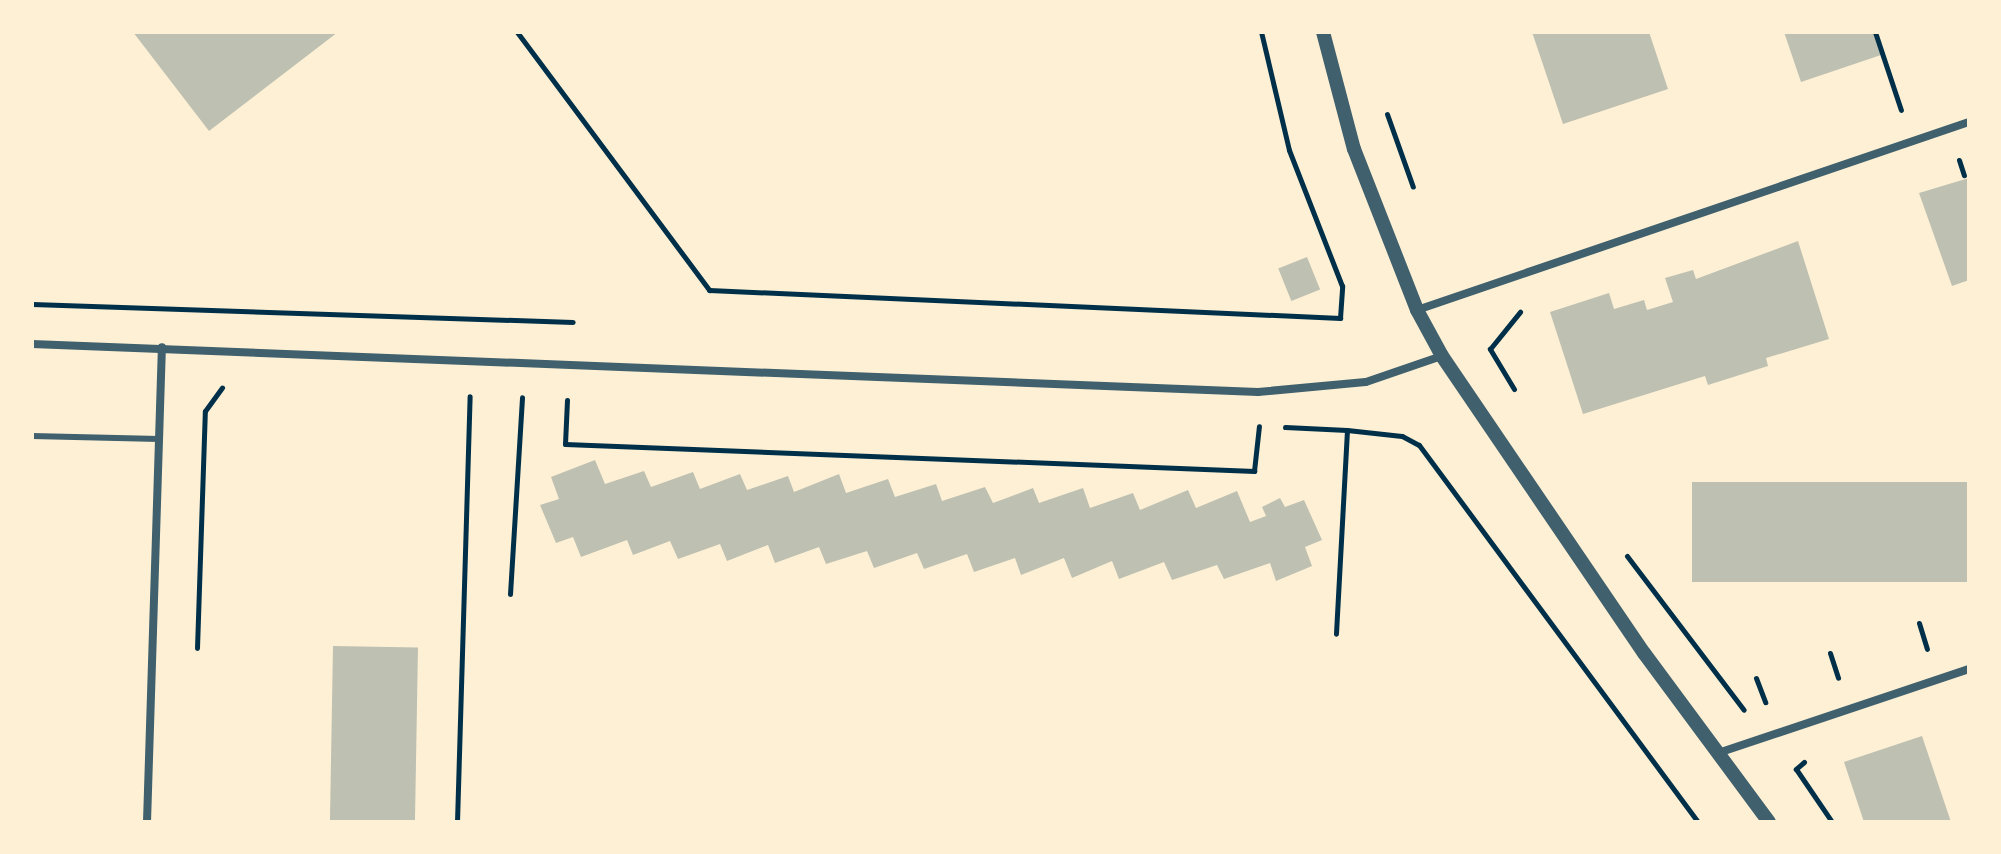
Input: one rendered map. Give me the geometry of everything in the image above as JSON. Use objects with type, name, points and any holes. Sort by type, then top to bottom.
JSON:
[{"type":"street","points":[[1323,32],[1354,149],[1417,310],[1442,356],[1769,822]]},
{"type":"street","points":[[1417,310],[1969,122]]},
{"type":"street","points":[[32,344],[1258,392],[1366,382],[1442,356]]},
{"type":"street","points":[[147,822],[162,347]]},
{"type":"street","points":[[1718,753],[1969,669]]},
{"type":"lane","points":[[32,436],[159,439]]},
{"type":"path","points":[[517,32],[709,290],[1340,318],[1342,286],[1289,150],[1261,32]]},
{"type":"path","points":[[1875,32],[1904,118]]},
{"type":"path","points":[[1385,106],[1416,194]]},
{"type":"path","points":[[1946,163],[1969,156]]},
{"type":"path","points":[[1959,159],[1964,175]]},
{"type":"path","points":[[32,304],[573,322]]},
{"type":"path","points":[[1521,401],[1490,349],[1525,306]]},
{"type":"path","points":[[197,648],[205,411],[209,398],[228,385]]},
{"type":"path","points":[[454,394],[470,395],[457,822]]},
{"type":"path","points":[[510,594],[522,397],[537,397]]},
{"type":"path","points":[[552,398],[567,398],[565,444],[581,445],[1254,471],[1256,426],[1402,436],[1419,445],[1698,822]]},
{"type":"path","points":[[1336,634],[1347,430]]},
{"type":"path","points":[[1619,545],[1743,710],[1780,698]]},
{"type":"path","points":[[1919,623],[1927,650]]},
{"type":"path","points":[[1912,655],[1941,645]]},
{"type":"path","points":[[1830,653],[1838,679]]},
{"type":"path","points":[[1824,684],[1853,674]]},
{"type":"path","points":[[1756,678],[1765,703]]},
{"type":"path","points":[[1814,752],[1796,769],[1832,822]]},
{"type":"building","points":[[133,32],[338,32],[209,131]]},
{"type":"building","points":[[1532,32],[1649,32],[1668,89],[1563,124]]},
{"type":"building","points":[[1784,32],[1873,32],[1881,55],[1801,82]]},
{"type":"building","points":[[1969,178],[1969,280],[1952,286],[1919,193]]},
{"type":"building","points":[[1798,241],[1829,339],[1766,358],[1768,366],[1708,385],[1705,376],[1583,414],[1550,312],[1609,293],[1614,309],[1644,300],[1647,310],[1673,302],[1665,278],[1693,270],[1696,279]]},
{"type":"building","points":[[1307,257],[1320,289],[1291,301],[1278,269]]},
{"type":"building","points":[[595,460],[605,484],[644,471],[651,487],[693,472],[700,489],[740,474],[747,490],[788,476],[794,492],[839,474],[846,493],[888,479],[895,497],[936,484],[942,501],[985,487],[993,503],[1033,488],[1039,503],[1083,488],[1090,508],[1133,493],[1140,510],[1188,490],[1196,508],[1237,491],[1250,522],[1266,516],[1262,507],[1280,498],[1285,507],[1304,500],[1322,540],[1305,547],[1312,566],[1276,581],[1270,563],[1224,579],[1217,565],[1172,580],[1164,562],[1119,579],[1112,561],[1072,578],[1064,558],[1021,575],[1015,558],[974,572],[967,554],[924,569],[917,553],[874,568],[867,551],[826,564],[819,547],[775,563],[768,545],[727,561],[720,544],[678,559],[670,541],[633,555],[627,540],[581,557],[573,537],[556,543],[540,505],[559,499],[551,477]]},
{"type":"building","points":[[1692,482],[1969,482],[1969,582],[1692,582]]},
{"type":"building","points":[[333,646],[418,647],[415,822],[330,822]]},
{"type":"building","points":[[1922,736],[1951,822],[1864,822],[1844,762]]}]
